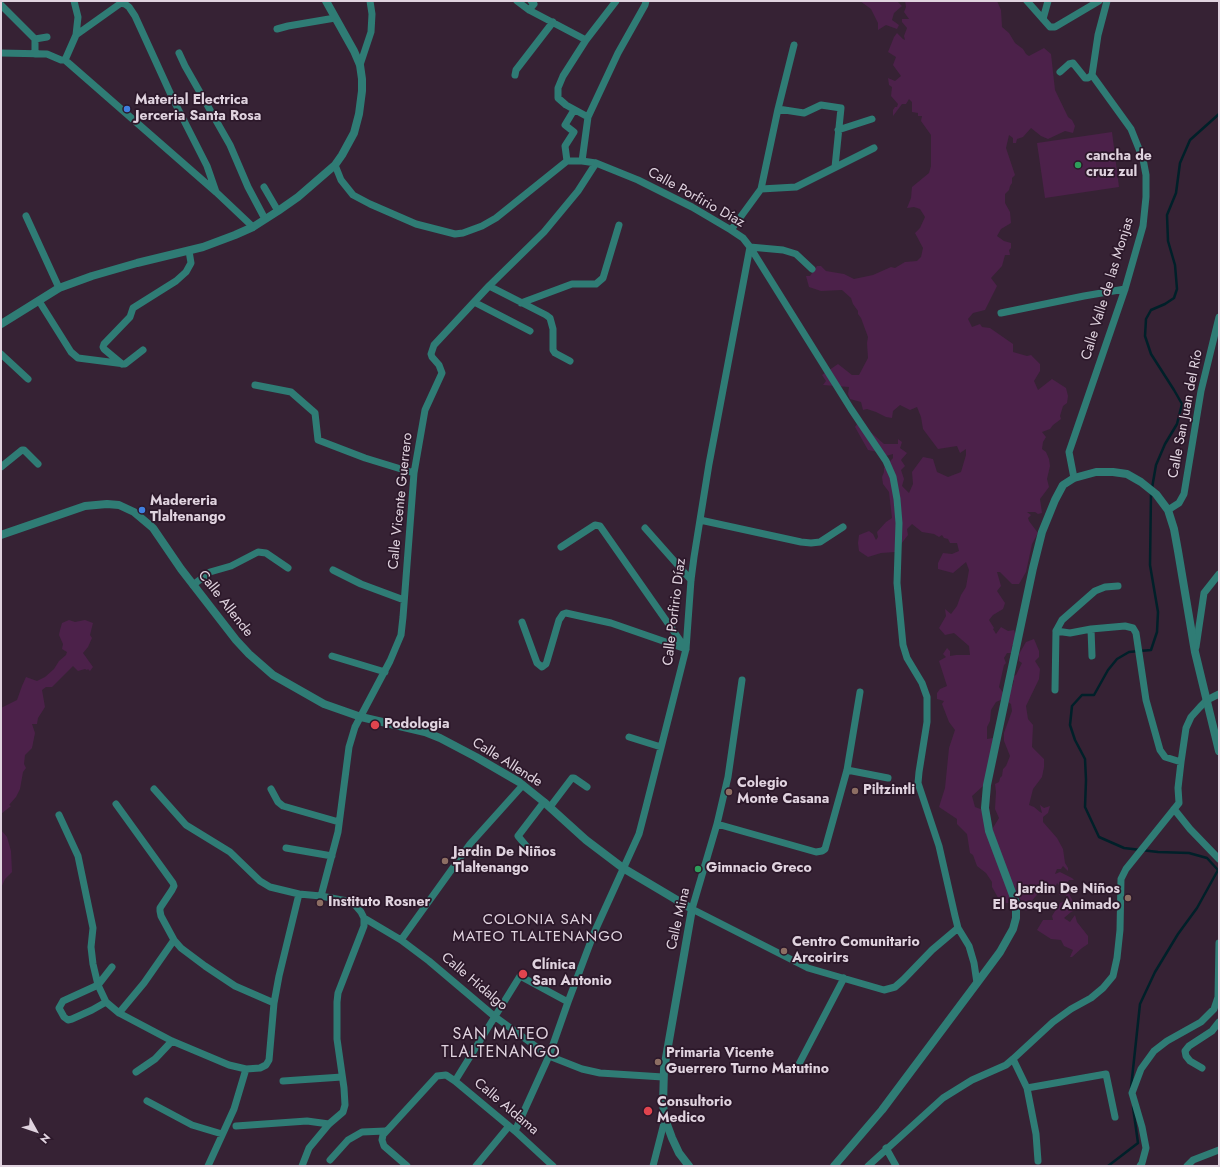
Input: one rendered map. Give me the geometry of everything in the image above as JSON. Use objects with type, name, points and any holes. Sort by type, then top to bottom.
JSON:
[{"type":"street","points":[[65,60],[76,35],[78,17],[74,1]]},
{"type":"street","points":[[1,324],[59,288],[92,276],[137,263],[189,251],[236,235],[253,227],[278,211],[335,165],[354,133],[359,114],[362,79],[360,66],[354,51],[326,1]]},
{"type":"street","points":[[360,66],[371,32],[372,14],[370,1]]},
{"type":"street","points":[[517,1],[529,10],[586,40]]},
{"type":"street","points":[[529,10],[534,4],[530,1]]},
{"type":"street","points":[[588,117],[574,110],[558,98],[558,88],[563,76],[586,40],[616,1]]},
{"type":"street","points":[[582,161],[588,117],[618,53],[646,1]]},
{"type":"street","points":[[1027,1],[1050,27],[1056,27],[1099,1]]},
{"type":"street","points":[[1043,19],[1048,1]]},
{"type":"street","points":[[1060,72],[1069,64],[1073,63],[1085,78],[1092,75],[1098,35],[1108,1]]},
{"type":"street","points":[[76,35],[121,3],[129,7],[207,166],[216,192]]},
{"type":"street","points":[[1,5],[35,39],[35,54]]},
{"type":"street","points":[[277,29],[335,18]]},
{"type":"street","points":[[516,75],[516,70],[553,22]]},
{"type":"street","points":[[35,39],[47,37]]},
{"type":"street","points":[[731,230],[761,189],[778,109],[794,45]]},
{"type":"street","points":[[1,53],[47,54],[61,60],[65,60],[216,192],[253,227]]},
{"type":"street","points":[[179,53],[230,145],[248,187],[265,220]]},
{"type":"street","name":"Calle Valle de las Monjas","points":[[1074,478],[1069,452],[1125,289],[1143,226],[1146,197],[1146,176],[1143,159],[1131,129],[1092,75]]},
{"type":"street","points":[[778,109],[804,113],[821,105],[841,108],[835,167]]},
{"type":"street","points":[[335,165],[341,180],[353,195],[416,224],[455,234],[463,233],[482,226],[496,218],[567,161],[565,146],[574,132],[565,125],[574,110]]},
{"type":"street","points":[[838,130],[872,119]]},
{"type":"street","points":[[761,189],[796,187],[874,148]]},
{"type":"street","name":"Calle Porfirio Díaz","points":[[476,1166],[512,1129],[550,1056],[568,1002],[594,933],[639,834],[686,649],[691,580],[700,520],[750,247],[743,238],[731,230],[687,204],[638,180],[596,164],[582,161],[567,161]]},
{"type":"street","name":"Calle Vicente Guerrero","points":[[321,896],[332,856],[339,822],[349,747],[355,727],[385,672],[401,635],[414,473],[425,410],[442,373],[439,365],[431,354],[434,345],[489,286],[544,232],[578,191],[596,164]]},
{"type":"street","points":[[264,187],[278,211]]},
{"type":"street","points":[[26,216],[59,288]]},
{"type":"street","points":[[522,303],[572,284],[596,284],[603,278],[619,225]]},
{"type":"street","points":[[750,247],[783,250],[796,254],[812,268]]},
{"type":"street","points":[[750,247],[851,410],[886,460],[893,477],[899,523],[897,583],[904,645],[907,658],[922,682],[927,697],[928,722],[918,784],[939,846],[958,928],[969,946],[974,963],[977,983]]},
{"type":"street","points":[[122,364],[104,349],[104,345],[130,317],[133,308],[176,281],[186,272],[191,263],[189,251]]},
{"type":"street","points":[[489,286],[550,318],[553,329],[553,350],[555,353],[570,361]]},
{"type":"street","points":[[1001,313],[1125,289]]},
{"type":"street","points":[[39,301],[74,355],[78,358],[128,364],[143,350]]},
{"type":"street","points":[[474,302],[530,331]]},
{"type":"street","name":"Calle San Juan del Río","points":[[1168,510],[1179,502],[1184,494],[1201,391],[1219,317]]},
{"type":"street","points":[[1,354],[28,379]]},
{"type":"street","points":[[255,385],[291,392],[315,413],[318,440],[365,458],[414,473]]},
{"type":"street","points":[[1,467],[22,450],[38,464]]},
{"type":"street","points":[[834,1166],[882,1110],[1000,952],[1013,929],[1016,918],[1016,903],[989,831],[985,808],[987,785],[1042,532],[1063,485],[1074,478],[1096,472],[1127,474],[1141,482],[1156,494],[1168,510],[1174,529],[1195,652],[1219,751]]},
{"type":"street","name":"Calle Allende","points":[[1,535],[85,506],[98,504],[119,505],[134,512],[149,524],[193,585],[236,640],[262,666],[284,682],[324,704],[361,717],[425,732],[440,738],[476,757],[523,785],[586,840],[623,868],[692,909],[808,968],[884,990],[894,987],[903,980],[932,950],[958,928]]},
{"type":"street","points":[[700,520],[800,542],[811,543],[820,542],[843,527]]},
{"type":"street","points":[[561,547],[595,525],[600,526],[686,649]]},
{"type":"street","points":[[645,528],[691,580]]},
{"type":"street","points":[[193,585],[210,572],[231,566],[258,552],[266,553],[288,568]]},
{"type":"street","points":[[333,570],[361,584],[404,600]]},
{"type":"street","points":[[1195,652],[1204,593],[1219,574]]},
{"type":"street","points":[[1055,690],[1056,631],[1062,620],[1095,591],[1105,587],[1118,586]]},
{"type":"street","points":[[522,622],[537,664],[542,667],[546,664],[559,620],[563,614],[566,613],[611,623],[686,649]]},
{"type":"street","points":[[1056,631],[1070,633],[1091,629],[1129,626],[1136,632],[1146,700],[1160,750],[1165,757],[1181,762]]},
{"type":"street","points":[[1091,629],[1092,656]]},
{"type":"street","points":[[332,656],[385,672]]},
{"type":"street","name":"Calle Mina","points":[[653,1166],[665,1119],[663,1105],[663,1076],[692,909],[717,824],[730,764],[742,680]]},
{"type":"street","points":[[717,824],[816,852],[822,851],[827,846],[848,770],[860,692]]},
{"type":"street","points":[[868,1166],[886,1148],[943,1098],[972,1080],[1006,1065],[1053,1022],[1071,1009],[1091,998],[1103,988],[1113,976],[1117,958],[1120,930],[1121,879],[1126,869],[1179,803],[1178,788],[1186,728],[1191,717],[1207,700],[1219,694]]},
{"type":"street","points":[[629,737],[661,747]]},
{"type":"street","points":[[848,770],[888,778]]},
{"type":"street","points":[[528,847],[518,836],[572,778],[587,787]]},
{"type":"street","points":[[401,940],[470,844],[523,785]]},
{"type":"street","name":"Calle Hidalgo","points":[[154,789],[186,825],[230,852],[260,881],[270,887],[299,894],[347,901],[355,905],[364,918],[401,940],[429,961],[494,1016],[550,1056],[582,1069],[600,1073],[663,1076]]},
{"type":"street","points":[[271,789],[278,802],[283,806],[339,822]]},
{"type":"street","points":[[116,804],[173,883],[174,886],[160,908],[160,911],[161,916],[174,940],[181,948],[235,986],[274,1003]]},
{"type":"street","points":[[1174,809],[1190,829],[1219,860]]},
{"type":"street","points":[[59,815],[78,856],[93,928],[92,956],[98,985],[106,1002],[120,1013],[172,1041],[229,1065],[246,1069],[263,1067],[269,1060],[274,1003],[299,894]]},
{"type":"street","points":[[286,848],[332,856]]},
{"type":"street","points":[[302,1166],[309,1148],[329,1124],[343,1112],[345,1105],[337,1039],[338,993],[364,926],[364,918]]},
{"type":"street","points":[[120,1013],[144,983],[174,940]]},
{"type":"street","points":[[1140,1166],[1146,1148],[1142,1127],[1132,1093],[1141,1069],[1154,1051],[1167,1041],[1201,1022],[1214,1010],[1218,997],[1219,943]]},
{"type":"street","points":[[106,1002],[92,1010],[68,1020],[64,1017],[59,1008],[62,1001],[98,985],[112,967]]},
{"type":"street","points":[[455,1081],[520,976],[568,1002]]},
{"type":"street","points":[[800,1064],[844,978]]},
{"type":"street","points":[[1202,1068],[1190,1061],[1185,1052],[1189,1046],[1212,1031],[1219,1022]]},
{"type":"street","points":[[136,1072],[155,1059],[172,1041]]},
{"type":"street","points":[[1013,1059],[1027,1088],[1036,1134],[1038,1161]]},
{"type":"street","points":[[208,1166],[234,1109],[246,1069]]},
{"type":"street","points":[[1027,1088],[1106,1074],[1115,1117]]},
{"type":"street","name":"Calle Aldama","points":[[384,1133],[437,1076],[446,1075],[512,1129],[553,1166]]},
{"type":"street","points":[[283,1081],[342,1077]]},
{"type":"street","points":[[148,1101],[192,1125],[222,1134]]},
{"type":"street","points":[[665,1119],[679,1153],[689,1166]]},
{"type":"street","points":[[236,1126],[307,1121],[329,1124]]},
{"type":"street","points":[[330,1160],[348,1140],[362,1132],[384,1133],[382,1140],[384,1146],[405,1165]]},
{"type":"street","points":[[886,1148],[896,1166]]},
{"type":"street","points":[[1187,1166],[1193,1160],[1219,1150]]},
{"type":"shaded area","points":[[860,1],[897,1],[902,6],[894,13],[892,20],[899,25],[897,29],[886,25],[878,30],[878,23],[871,9]]},
{"type":"shaded area","points":[[905,1],[997,1],[1001,10],[1002,27],[1009,33],[1015,43],[1023,49],[1026,54],[1029,56],[1044,48],[1051,54],[1055,90],[1068,117],[1072,120],[1075,126],[1073,133],[1065,131],[1048,139],[1041,136],[1031,128],[1023,137],[1017,139],[1016,143],[1013,143],[1013,138],[1009,135],[1006,148],[1015,175],[1012,178],[1012,183],[1009,190],[1005,194],[1005,203],[1010,212],[1011,223],[1001,229],[997,236],[1004,241],[1011,243],[1011,248],[1009,250],[1010,255],[1005,255],[1002,266],[991,278],[997,286],[985,310],[973,313],[968,319],[972,327],[980,324],[982,327],[990,328],[1013,344],[1013,352],[1027,356],[1031,355],[1040,364],[1040,371],[1034,381],[1038,390],[1052,379],[1066,388],[1068,396],[1067,403],[1063,406],[1060,416],[1061,419],[1050,429],[1042,432],[1046,437],[1043,442],[1042,449],[1046,452],[1050,466],[1047,479],[1049,487],[1040,499],[1042,513],[1038,514],[1035,512],[1027,512],[1031,515],[1028,518],[1029,521],[1038,533],[1032,544],[1026,572],[1019,584],[1012,584],[1000,572],[997,572],[1001,586],[997,591],[1005,603],[1003,609],[993,615],[989,620],[996,634],[1001,627],[1008,631],[1014,630],[1019,645],[1012,645],[1011,653],[1007,653],[1004,658],[1006,663],[1004,665],[999,687],[1004,694],[1003,699],[996,702],[991,710],[990,721],[987,727],[987,739],[993,738],[992,778],[972,796],[975,807],[983,810],[991,831],[999,818],[995,809],[995,784],[999,782],[1003,769],[1006,766],[1010,756],[1004,741],[1004,733],[1012,711],[1011,704],[1008,702],[1006,697],[1013,685],[1014,680],[1010,681],[1008,679],[1016,675],[1022,663],[1019,661],[1019,654],[1026,642],[1034,639],[1039,651],[1039,657],[1035,661],[1040,669],[1039,679],[1026,706],[1028,719],[1033,725],[1032,747],[1044,759],[1044,767],[1042,777],[1033,789],[1029,805],[1042,813],[1040,805],[1044,808],[1050,806],[1048,813],[1043,817],[1043,822],[1057,838],[1063,849],[1065,863],[1068,868],[1068,871],[1063,866],[1061,869],[1057,869],[1055,874],[1060,872],[1074,880],[1069,880],[1065,886],[1075,905],[1075,910],[1064,918],[1070,922],[1075,915],[1077,922],[1088,936],[1088,944],[1072,957],[1070,957],[1073,950],[1064,946],[1061,940],[1051,939],[1037,930],[1043,920],[1053,920],[1052,916],[1060,903],[1065,901],[1066,895],[1059,895],[1059,885],[1057,883],[1052,895],[1045,894],[1046,887],[1042,889],[1029,904],[1026,911],[1022,901],[1017,896],[1014,885],[1008,883],[1012,893],[1009,903],[1001,903],[992,887],[992,882],[986,873],[977,866],[973,855],[970,853],[967,834],[957,824],[957,819],[939,807],[945,788],[949,748],[955,730],[949,722],[942,704],[944,701],[937,699],[937,693],[940,689],[947,686],[939,661],[946,657],[943,654],[947,648],[950,651],[950,656],[970,655],[969,646],[954,633],[945,635],[939,628],[946,616],[945,609],[951,614],[957,606],[966,587],[969,570],[966,562],[953,573],[938,569],[938,563],[943,553],[952,554],[959,551],[957,543],[950,543],[948,539],[944,538],[942,535],[939,537],[934,534],[922,532],[912,524],[907,529],[908,535],[895,552],[881,553],[868,557],[859,551],[859,535],[869,531],[873,534],[876,540],[878,537],[877,532],[892,518],[889,492],[883,484],[882,477],[884,468],[893,458],[893,454],[886,456],[878,452],[868,450],[855,427],[857,424],[866,428],[884,444],[898,444],[898,439],[902,442],[900,448],[907,453],[901,460],[905,466],[901,470],[904,479],[902,486],[909,493],[913,484],[912,472],[923,457],[933,459],[937,472],[948,477],[961,472],[966,455],[966,449],[960,453],[957,446],[938,449],[923,429],[921,417],[917,407],[910,410],[900,405],[893,411],[892,418],[886,417],[867,409],[863,410],[861,402],[850,399],[848,394],[849,387],[823,385],[826,381],[822,375],[838,364],[852,375],[859,375],[868,358],[868,337],[858,311],[851,298],[842,290],[821,291],[809,287],[806,276],[810,276],[817,266],[821,266],[826,271],[844,274],[854,279],[873,275],[891,267],[895,268],[905,262],[917,261],[921,257],[923,248],[915,233],[920,228],[925,217],[920,209],[914,207],[907,208],[911,198],[912,187],[929,173],[931,166],[931,135],[921,121],[922,116],[918,116],[918,113],[912,112],[912,102],[909,99],[906,104],[902,104],[893,116],[893,110],[898,104],[891,96],[892,87],[889,85],[888,78],[895,81],[901,76],[893,65],[896,57],[888,52],[897,33],[905,40],[904,36],[907,28],[902,22],[902,19],[909,19],[904,12],[906,7]]},
{"type":"shaded area","name":"cancha de cruz zul","points":[[1112,132],[1119,187],[1045,198],[1037,143]]},
{"type":"shaded area","points":[[69,620],[75,622],[85,620],[93,623],[90,635],[92,638],[88,647],[83,653],[93,667],[90,671],[85,669],[78,671],[73,666],[52,687],[46,687],[42,690],[45,707],[38,718],[37,724],[32,724],[35,733],[32,748],[25,755],[24,764],[26,768],[23,772],[20,789],[16,797],[9,805],[11,806],[1,814],[1,708],[17,700],[26,677],[37,681],[45,677],[66,655],[67,652],[62,649],[63,644],[59,635],[62,623]]},
{"type":"shaded area","points":[[1,830],[7,837],[11,851],[12,872],[5,879],[1,888]]},
{"type":"waterway","points":[[1152,488],[1156,465],[1165,444],[1177,424],[1182,404],[1151,354],[1145,336],[1146,319],[1151,310],[1174,298],[1177,289],[1175,265],[1168,241],[1167,215],[1176,193],[1180,163],[1190,140],[1219,114]]},
{"type":"waterway","points":[[1131,1088],[1140,1004],[1155,972],[1178,934],[1197,908],[1218,870],[1207,858],[1189,853],[1158,852],[1124,848],[1099,837],[1085,807],[1085,759],[1075,740],[1070,725],[1072,706],[1082,695],[1094,695],[1108,670],[1117,659],[1129,652],[1151,650],[1157,632],[1158,612],[1150,565],[1151,493]]},
{"type":"waterway","points":[[1108,1166],[1138,1143],[1133,1107]]},
{"type":"place","name":"Material Electrica Jerceria Santa Rosa","points":[[127,109]]},
{"type":"place","name":"cancha de cruz zul","points":[[1078,165]]},
{"type":"place","name":"Madereria Tlaltenango","points":[[142,510]]},
{"type":"place","name":"Podologia","points":[[375,725]]},
{"type":"place","name":"Piltzintli","points":[[855,791]]},
{"type":"place","name":"Colegio Monte Casana","points":[[729,792]]},
{"type":"place","name":"Jardin De Niños Tlaltenango","points":[[445,861]]},
{"type":"place","name":"Gimnacio Greco","points":[[698,869]]},
{"type":"place","name":"Jardin De Niños El Bosque Animado","points":[[1128,898]]},
{"type":"place","name":"Instituto Rosner","points":[[320,903]]},
{"type":"place","name":"Centro Comunitario Arcoirirs","points":[[784,951]]},
{"type":"place","name":"Clínica San Antonio","points":[[523,974]]},
{"type":"place","name":"Primaria Vicente Guerrero Turno Matutino","points":[[658,1062]]},
{"type":"place","name":"Consultorio Medico","points":[[648,1111]]},
{"type":"district","name":"COLONIA SAN MATEO TLALTENANGO","points":[[538,928]]},
{"type":"district","name":"SAN MATEO TLALTENANGO","points":[[501,1044]]}]
